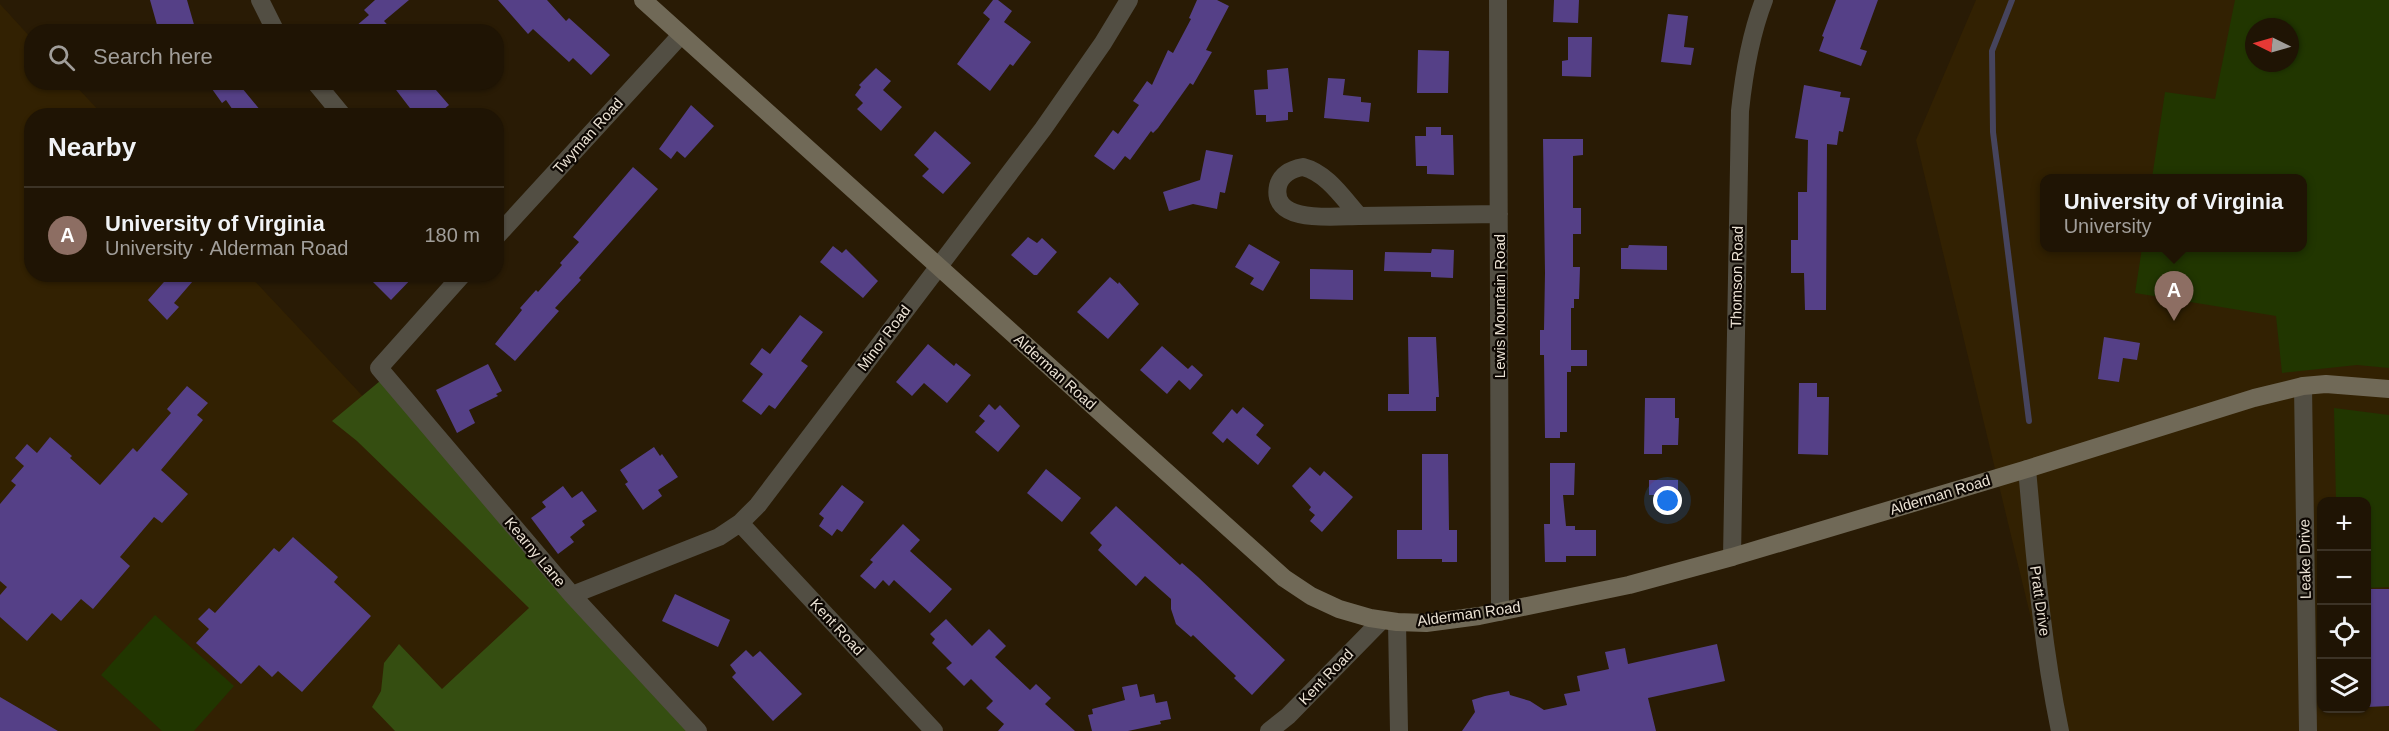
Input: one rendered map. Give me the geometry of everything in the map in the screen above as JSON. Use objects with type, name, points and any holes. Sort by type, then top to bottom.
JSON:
[{"type":"main road","name":"Alderman Road","points":[[643,0],[1284,578],[1311,596],[1339,609],[1389,621],[1426,623],[1500,612],[1629,585],[1732,557],[2027,469],[2253,398],[2303,386],[2326,384],[2389,389]]},
{"type":"street","points":[[260,0],[272,24]]},
{"type":"street","name":"Minor Road","points":[[572,595],[719,537],[740,523],[758,505],[1043,129],[1103,43],[1129,0]]},
{"type":"street","name":"Lewis Mountain Road","points":[[1498,0],[1500,612]]},
{"type":"street","name":"Thomson Road","points":[[1732,557],[1740,111],[1744,70],[1764,0]]},
{"type":"street","name":"Twyman Road","points":[[504,228],[681,35]]},
{"type":"street","points":[[322,90],[336,108]]},
{"type":"street","points":[[1359,216],[1499,214]]},
{"type":"street","name":"Kearny Lane","points":[[456,282],[379,368],[572,595],[698,731]]},
{"type":"street","name":"Leake Drive","points":[[2303,386],[2308,731]]},
{"type":"street","name":"Pratt Drive","points":[[2027,469],[2035,563],[2050,684],[2060,731]]},
{"type":"street","name":"Kent Road","points":[[740,523],[934,731]]},
{"type":"street","points":[[1389,621],[1399,731]]},
{"type":"street","name":"Kent Road","points":[[1269,731],[1389,621]]},
{"type":"shaded area","points":[[1976,0],[2389,0],[2389,731],[2058,731],[1916,140]]},
{"type":"shaded area","points":[[0,4],[24,30],[24,90],[80,90],[96,108],[24,108],[24,282],[256,282],[677,731],[0,731]]},
{"type":"green space","points":[[2235,0],[2389,0],[2389,368],[2357,365],[2282,373],[2276,316],[2135,293],[2141,252],[2307,252],[2307,174],[2153,174],[2165,92],[2215,99]]},
{"type":"green space","points":[[380,381],[687,731],[395,731],[372,707],[381,691],[384,663],[399,644],[442,689],[529,608],[357,441],[332,421]]},
{"type":"green space","points":[[2334,408],[2389,415],[2389,587],[2371,588],[2371,497],[2336,497]]},
{"type":"green space","points":[[155,615],[234,686],[194,731],[162,731],[101,675]]},
{"type":"building","points":[[150,0],[187,0],[194,24],[157,24]]},
{"type":"building","points":[[375,0],[409,0],[384,21],[387,24],[358,24],[369,15],[364,10]]},
{"type":"building","points":[[498,0],[547,0],[566,21],[569,18],[610,55],[591,75],[573,58],[569,62],[533,29],[528,34]]},
{"type":"building","points":[[993,0],[998,0],[1012,11],[1004,22],[1031,42],[1013,66],[1010,64],[990,91],[957,64],[990,19],[983,13]]},
{"type":"building","points":[[1197,0],[1217,0],[1229,6],[1206,50],[1212,52],[1193,85],[1190,83],[1158,128],[1153,133],[1151,131],[1130,160],[1125,156],[1114,170],[1094,156],[1113,130],[1118,134],[1139,105],[1133,101],[1147,81],[1152,85],[1168,50],[1173,53],[1191,19],[1189,18]]},
{"type":"building","points":[[1554,0],[1579,0],[1578,23],[1553,22]]},
{"type":"building","points":[[1836,0],[1878,0],[1860,49],[1867,51],[1861,66],[1819,51],[1824,37],[1822,36]]},
{"type":"building","points":[[1668,14],[1688,16],[1684,47],[1694,48],[1691,65],[1661,62]]},
{"type":"building","points":[[1568,37],[1592,37],[1591,77],[1562,76],[1562,61],[1568,60]]},
{"type":"building","points":[[1418,50],[1449,51],[1448,93],[1417,93]]},
{"type":"building","points":[[876,68],[891,81],[883,90],[902,107],[881,131],[857,109],[863,103],[855,95],[861,87],[859,85]]},
{"type":"building","points":[[1288,68],[1293,112],[1288,112],[1288,120],[1266,122],[1266,115],[1256,115],[1254,90],[1268,89],[1267,70]]},
{"type":"building","points":[[1328,78],[1345,79],[1343,95],[1361,97],[1361,102],[1371,103],[1369,122],[1324,118]]},
{"type":"building","points":[[1804,85],[1841,92],[1840,97],[1850,98],[1843,132],[1839,131],[1837,145],[1827,144],[1826,310],[1805,310],[1804,273],[1791,273],[1791,240],[1798,240],[1798,192],[1807,192],[1808,140],[1795,138]]},
{"type":"building","points":[[213,90],[244,90],[258,108],[232,108],[226,100],[222,103]]},
{"type":"building","points":[[396,90],[436,90],[449,105],[445,108],[410,108]]},
{"type":"building","points":[[691,105],[714,126],[685,158],[677,151],[671,159],[659,149]]},
{"type":"building","points":[[1426,127],[1441,127],[1441,135],[1453,135],[1454,175],[1427,174],[1427,166],[1416,166],[1415,136],[1426,136]]},
{"type":"building","points":[[935,131],[971,163],[943,194],[922,176],[929,169],[914,155]]},
{"type":"building","points":[[1543,139],[1583,139],[1583,155],[1573,156],[1573,208],[1581,208],[1581,234],[1573,234],[1573,267],[1580,267],[1579,299],[1574,299],[1574,308],[1571,308],[1571,350],[1587,350],[1587,366],[1571,366],[1571,372],[1567,372],[1567,432],[1560,432],[1560,438],[1545,438],[1544,355],[1540,355],[1540,330],[1544,330],[1545,273]]},
{"type":"building","points":[[1206,150],[1233,155],[1225,193],[1220,192],[1217,209],[1193,204],[1169,211],[1163,192],[1200,180]]},
{"type":"building","points":[[633,167],[658,189],[579,278],[581,280],[555,308],[559,311],[515,361],[495,344],[522,310],[520,308],[536,290],[538,292],[579,242],[573,237]]},
{"type":"building","points":[[1028,237],[1037,243],[1042,238],[1057,252],[1037,275],[1034,275],[1011,255]]},
{"type":"building","points":[[1249,244],[1280,262],[1263,291],[1250,284],[1254,278],[1235,267]]},
{"type":"building","points":[[1629,245],[1667,246],[1667,270],[1621,269],[1621,248],[1628,248]]},
{"type":"building","points":[[833,246],[842,253],[846,249],[878,281],[863,298],[820,262]]},
{"type":"building","points":[[1432,249],[1454,250],[1453,278],[1431,277],[1431,272],[1384,271],[1385,252],[1431,253]]},
{"type":"building","points":[[1310,269],[1353,270],[1353,300],[1310,299]]},
{"type":"building","points":[[1110,277],[1118,284],[1119,282],[1139,304],[1108,339],[1077,312]]},
{"type":"building","points":[[164,282],[192,282],[174,303],[179,307],[167,320],[148,300]]},
{"type":"building","points":[[373,282],[408,282],[391,300]]},
{"type":"building","points":[[800,315],[823,332],[801,361],[808,366],[775,409],[769,405],[761,415],[742,401],[763,374],[750,364],[762,348],[770,354]]},
{"type":"building","points":[[1408,337],[1436,337],[1439,397],[1436,397],[1436,411],[1388,411],[1388,394],[1409,394]]},
{"type":"building","points":[[2104,337],[2140,343],[2137,360],[2123,358],[2119,382],[2098,379]]},
{"type":"building","points":[[928,344],[954,366],[956,363],[971,375],[947,403],[924,383],[912,396],[896,382]]},
{"type":"building","points":[[1162,346],[1188,369],[1192,365],[1203,375],[1190,390],[1179,380],[1167,394],[1140,370]]},
{"type":"building","points":[[488,364],[502,391],[496,394],[498,396],[469,410],[475,423],[457,433],[436,390]]},
{"type":"building","points":[[1799,383],[1817,383],[1817,397],[1829,397],[1828,455],[1798,454]]},
{"type":"building","points":[[187,386],[208,403],[197,415],[203,420],[161,470],[188,494],[162,523],[154,517],[120,557],[130,566],[93,609],[81,599],[61,621],[52,613],[27,641],[0,617],[0,595],[7,587],[0,581],[0,504],[16,485],[11,481],[24,466],[15,458],[27,444],[37,453],[50,437],[100,485],[133,448],[137,452],[171,413],[167,409]]},
{"type":"building","points":[[1645,398],[1675,398],[1675,418],[1679,418],[1678,445],[1662,445],[1662,454],[1644,454]]},
{"type":"building","points":[[989,404],[995,410],[1000,405],[1020,426],[998,452],[975,432],[985,421],[979,416]]},
{"type":"building","points":[[1243,407],[1264,425],[1256,435],[1271,448],[1258,465],[1227,438],[1223,443],[1212,433],[1232,409],[1237,414]]},
{"type":"building","points":[[654,447],[660,456],[662,454],[678,477],[658,490],[662,496],[643,510],[625,484],[628,482],[620,470]]},
{"type":"building","points":[[1422,454],[1448,454],[1449,530],[1457,530],[1457,562],[1442,562],[1442,559],[1397,559],[1397,530],[1422,530]]},
{"type":"building","points":[[1550,463],[1575,463],[1574,495],[1563,495],[1566,526],[1575,526],[1575,530],[1596,530],[1596,556],[1566,556],[1566,562],[1545,562],[1544,524],[1550,524]]},
{"type":"building","points":[[1310,467],[1320,476],[1324,471],[1353,497],[1322,532],[1310,521],[1315,515],[1309,510],[1311,507],[1292,486]]},
{"type":"building","points":[[1046,469],[1081,498],[1062,522],[1027,493]]},
{"type":"building","points":[[1649,480],[1678,480],[1678,495],[1649,495]]},
{"type":"building","points":[[842,485],[864,502],[842,532],[837,529],[832,536],[819,526],[824,518],[819,514]]},
{"type":"building","points":[[563,486],[572,498],[582,491],[597,511],[582,521],[585,525],[570,537],[574,542],[558,554],[531,518],[546,507],[542,502]]},
{"type":"building","points":[[1116,506],[1180,565],[1182,563],[1198,577],[1285,660],[1252,695],[1234,678],[1236,676],[1193,635],[1191,637],[1176,624],[1171,609],[1171,599],[1145,576],[1136,586],[1098,550],[1102,545],[1090,533]]},
{"type":"building","points":[[903,524],[920,540],[910,551],[952,589],[930,613],[894,580],[889,586],[883,580],[875,589],[860,576],[873,562],[870,560]]},
{"type":"building","points":[[293,537],[338,577],[334,582],[371,616],[302,692],[278,671],[272,677],[259,665],[241,684],[196,643],[209,629],[198,619],[209,608],[215,613],[274,548],[279,552]]},
{"type":"building","points":[[2371,589],[2389,589],[2389,706],[2371,707]]},
{"type":"building","points":[[675,594],[730,620],[718,647],[662,621]]},
{"type":"building","points":[[946,619],[972,646],[989,629],[1006,646],[995,657],[1030,690],[1036,684],[1051,698],[1045,704],[1075,731],[998,731],[1004,724],[986,708],[993,701],[971,679],[964,686],[946,668],[952,663],[932,643],[935,639],[930,634]]},
{"type":"building","points":[[1717,644],[1725,681],[1648,698],[1656,731],[1462,731],[1475,712],[1472,700],[1485,696],[1509,691],[1510,695],[1530,701],[1544,710],[1567,705],[1564,694],[1580,691],[1577,676],[1609,669],[1605,652],[1625,648],[1628,664]]},
{"type":"building","points":[[746,650],[753,657],[760,651],[802,694],[773,721],[732,677],[736,673],[730,665]]},
{"type":"building","points":[[1137,684],[1140,697],[1154,694],[1156,703],[1167,701],[1171,719],[1160,721],[1161,724],[1128,731],[1092,731],[1088,715],[1093,714],[1092,709],[1125,700],[1122,687]]},
{"type":"building","points":[[0,697],[58,731],[0,731]]},
{"type":"waterway","points":[[2012,0],[1992,51],[1993,132],[2029,421]]},
{"type":"place","name":"University of Virginia","points":[[2174,321]]}]
